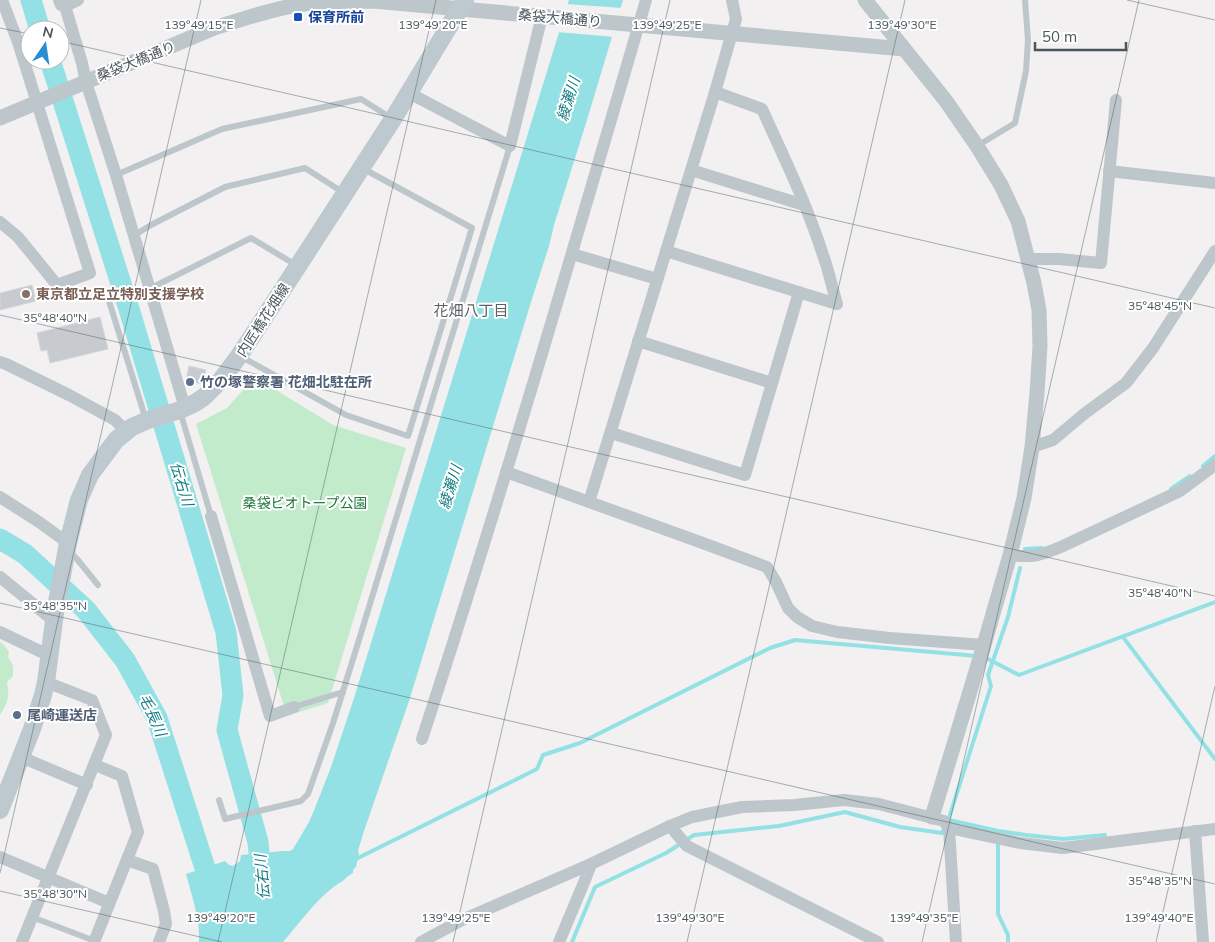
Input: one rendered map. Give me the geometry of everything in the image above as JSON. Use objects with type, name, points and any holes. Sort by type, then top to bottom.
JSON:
[{"type":"main road","name":"内匠橋花畑線","points":[[0,810],[39,709],[46,682],[67,549],[74,514],[84,486],[107,451],[126,431],[147,420],[180,410],[204,397],[226,375],[393,119],[462,4]]},
{"type":"street","points":[[0,222],[18,238],[56,285],[90,272],[39,102],[2,0]]},
{"type":"street","points":[[78,0],[62,3],[82,64],[83,83],[116,175],[150,289],[180,410]]},
{"type":"street","points":[[422,739],[458,630],[572,254],[635,25],[646,0]]},
{"type":"street","points":[[589,502],[736,19],[732,0]]},
{"type":"street","points":[[865,0],[946,101],[1001,185],[1018,222],[1029,259],[1039,310],[1040,346],[1037,393],[1032,447],[1024,498],[984,645],[932,816]]},
{"type":"street","name":"桑袋大橋通り","points":[[0,118],[214,28],[284,8],[332,1],[462,4],[547,17],[904,49]]},
{"type":"street","points":[[409,93],[510,146],[547,17]]},
{"type":"street","points":[[666,251],[837,304],[823,255],[804,205],[762,109],[715,92]]},
{"type":"street","points":[[1029,259],[1060,259],[1101,263],[1116,100]]},
{"type":"street","points":[[691,170],[804,205]]},
{"type":"street","points":[[1109,171],[1215,182]]},
{"type":"street","points":[[1032,447],[1053,440],[1126,383],[1158,342],[1215,251]]},
{"type":"street","points":[[572,254],[657,279]]},
{"type":"street","points":[[611,433],[745,475],[798,292]]},
{"type":"street","points":[[638,341],[772,383]]},
{"type":"street","points":[[0,362],[69,395],[115,420],[126,431]]},
{"type":"street","points":[[1010,555],[1026,557],[1046,554],[1180,491],[1215,465]]},
{"type":"street","points":[[506,472],[767,567],[788,608],[797,618],[812,626],[837,632],[890,638],[984,645]]},
{"type":"street","points":[[0,497],[39,522],[67,549]]},
{"type":"street","points":[[211,516],[270,716],[294,708]]},
{"type":"street","points":[[0,577],[55,617]]},
{"type":"street","points":[[0,632],[50,656]]},
{"type":"street","points":[[22,942],[106,735],[92,700],[46,682]]},
{"type":"street","points":[[21,757],[87,785]]},
{"type":"street","points":[[94,941],[138,832],[122,776],[95,764]]},
{"type":"street","points":[[421,942],[462,920],[692,817],[742,807],[794,805],[844,800],[879,804],[944,820],[950,828],[956,942]]},
{"type":"street","points":[[670,826],[687,846],[878,942]]},
{"type":"street","points":[[950,828],[1020,843],[1063,848],[1215,829]]},
{"type":"street","points":[[1195,832],[1203,942]]},
{"type":"street","points":[[0,857],[109,903]]},
{"type":"street","points":[[127,860],[152,869],[166,924],[159,942]]},
{"type":"street","points":[[559,942],[590,864]]},
{"type":"lane","points":[[977,146],[1015,123],[1026,71],[1028,40],[1025,0]]},
{"type":"lane","points":[[116,175],[222,129],[361,99],[393,119]]},
{"type":"lane","points":[[219,800],[225,819],[300,801],[308,794],[343,692],[510,146]]},
{"type":"lane","points":[[133,236],[226,187],[305,168],[345,194]]},
{"type":"lane","points":[[239,356],[346,414],[408,436],[472,228],[361,168]]},
{"type":"lane","points":[[150,289],[251,238],[298,266]]},
{"type":"lane","points":[[109,301],[147,420]]},
{"type":"lane","points":[[180,410],[211,516]]},
{"type":"lane","points":[[67,549],[78,559],[98,585]]},
{"type":"lane","points":[[294,708],[343,692]]},
{"type":"lane","points":[[32,917],[94,941]]},
{"type":"green space","name":"桑袋ビオトープ公園","points":[[255,377],[333,425],[406,448],[328,703],[287,716],[196,424],[227,408]]},
{"type":"green space","points":[[0,642],[9,652],[8,657],[13,666],[13,676],[7,682],[8,699],[0,715]]},
{"type":"water","name":"綾瀬川","points":[[569,0],[623,0],[409,701],[363,834],[356,867],[353,873],[325,894],[283,942],[199,942],[197,916],[186,874],[225,861],[233,866],[240,861],[241,855],[290,851],[309,822],[315,808],[354,698]]},
{"type":"pier","points":[[565,4],[623,8],[615,37],[557,32]]},
{"type":"building","points":[[32,285],[36,301],[0,310],[0,293]]},
{"type":"building","points":[[100,317],[108,349],[50,363],[47,350],[41,351],[37,333]]},
{"type":"building","points":[[189,366],[206,370],[202,384],[186,380]]},
{"type":"waterway","name":"伝右川","points":[[31,0],[37,20]]},
{"type":"waterway","name":"伝右川","points":[[53,70],[129,309],[226,632],[233,695],[227,730],[258,842],[262,883]]},
{"type":"waterway","points":[[1203,466],[1215,456]]},
{"type":"waterway","points":[[1171,489],[1190,476]]},
{"type":"waterway","name":"毛長川","points":[[0,539],[25,554],[86,610],[125,660],[157,718],[205,868],[220,942]]},
{"type":"waterway","points":[[1025,549],[1042,548]]},
{"type":"waterway","points":[[948,821],[991,686],[988,675],[1008,617],[1020,568]]},
{"type":"waterway","points":[[984,657],[1019,675],[1215,602]]},
{"type":"waterway","points":[[1123,637],[1215,759]]},
{"type":"waterway","points":[[354,861],[537,769],[543,755],[580,743],[770,648],[795,640],[977,656]]},
{"type":"waterway","points":[[572,942],[595,887],[666,853],[694,835],[779,826],[845,812],[900,827],[942,833],[945,827]]},
{"type":"waterway","points":[[949,820],[998,831],[1063,839],[1105,835]]},
{"type":"waterway","points":[[998,841],[998,914],[1008,935],[1008,942]]},
{"type":"place","name":"保育所前","points":[[298,17]]},
{"type":"place","name":"東京都立足立特別支援学校","points":[[26,294]]},
{"type":"place","name":"竹の塚警察署 花畑北駐在所","points":[[190,382]]},
{"type":"place","name":"尾崎運送店","points":[[17,715]]},
{"type":"district","name":"花畑八丁目","points":[[471,310]]}]
